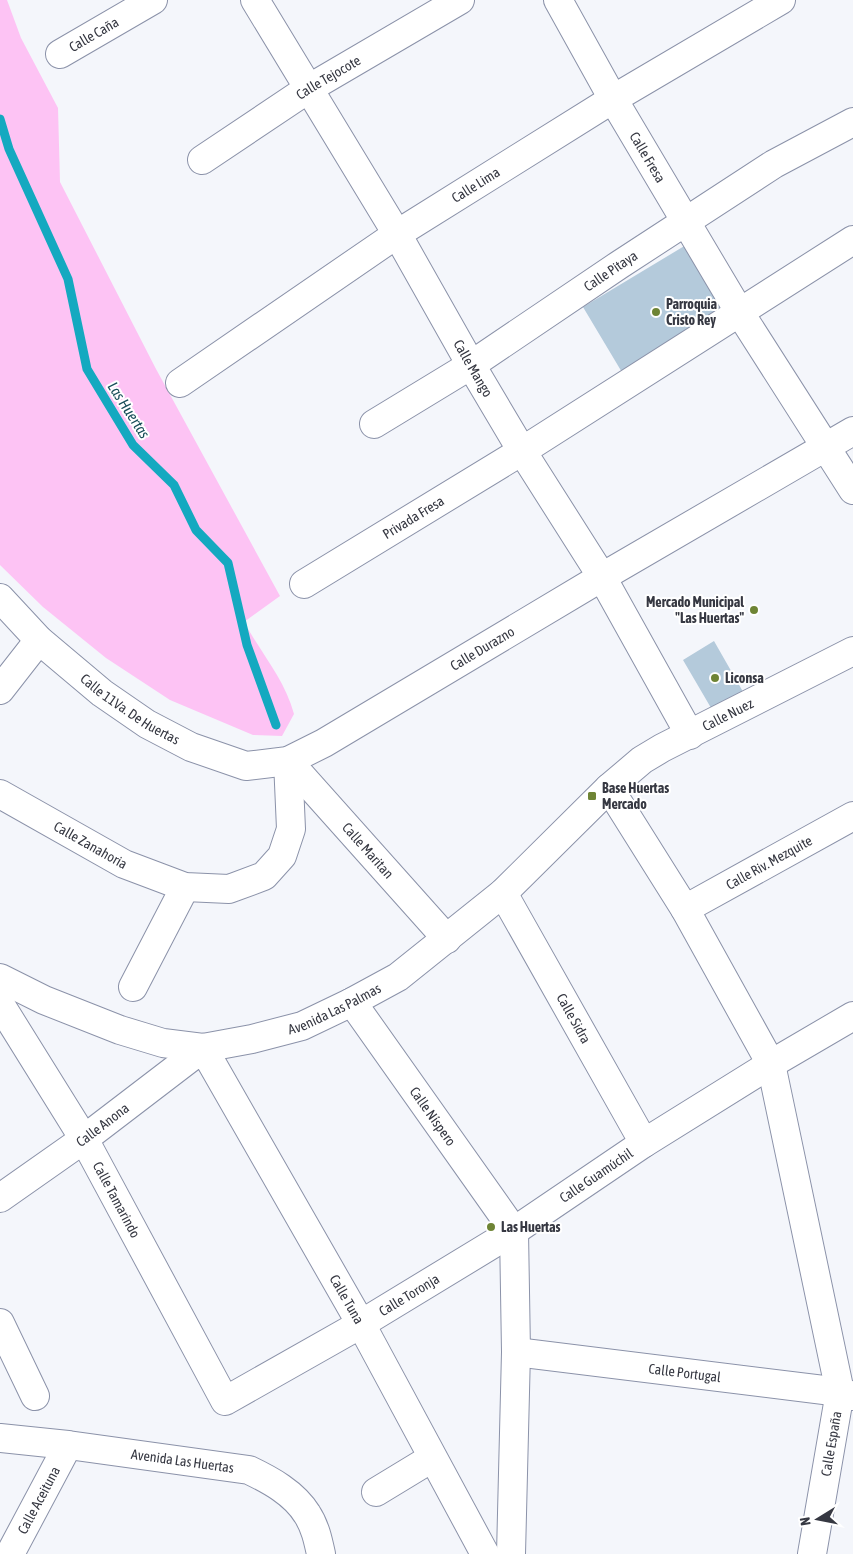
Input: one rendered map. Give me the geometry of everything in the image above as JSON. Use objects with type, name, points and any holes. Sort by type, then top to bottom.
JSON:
[{"type":"street","name":"Calle Caña","points":[[60,54],[153,0]]},
{"type":"street","name":"Calle Mango","points":[[255,0],[397,234],[522,451],[602,577],[690,735]]},
{"type":"street","name":"Calle Tejocote","points":[[202,160],[308,89],[460,0]]},
{"type":"street","name":"Calle Fresa","points":[[558,0],[613,99],[740,313],[853,490]]},
{"type":"street","name":"Calle Lima","points":[[180,383],[397,234],[613,99],[781,0]]},
{"type":"street","name":"Calle Pitaya","points":[[374,424],[471,365],[619,265],[774,164],[853,122]]},
{"type":"street","points":[[522,451],[853,240]]},
{"type":"street","name":"Calle Durazno","points":[[288,761],[324,743],[602,577],[853,431]]},
{"type":"street","name":"Privada Fresa","points":[[304,584],[522,451]]},
{"type":"street","name":"Calle 11Va. De Huertas","points":[[0,598],[39,640],[102,693],[147,724],[190,747],[246,766],[288,761]]},
{"type":"street","points":[[0,690],[39,640]]},
{"type":"street","name":"Calle Nuez","points":[[609,788],[642,760],[853,652]]},
{"type":"street","points":[[133,987],[185,887],[229,889],[264,876],[282,856],[291,829],[288,761]]},
{"type":"street","name":"Calle Maritan","points":[[288,761],[447,938]]},
{"type":"street","points":[[609,788],[685,909],[771,1064],[847,1394]]},
{"type":"street","name":"Avenida Las Palmas","points":[[0,978],[44,1000],[120,1030],[163,1043],[203,1048],[252,1039],[302,1026],[398,977],[503,893],[609,788]]},
{"type":"street","name":"Calle Zanahoria","points":[[0,794],[124,864],[185,887]]},
{"type":"street","name":"Calle Riv. Mezquite","points":[[685,909],[853,816]]},
{"type":"street","name":"Calle Sidra","points":[[503,893],[644,1143]]},
{"type":"street","name":"Calle Níspero","points":[[352,1002],[514,1231]]},
{"type":"street","name":"Calle Tamarindo","points":[[0,1004],[84,1139],[225,1401]]},
{"type":"street","name":"Calle Guamúchil","points":[[514,1231],[644,1143],[771,1064],[853,1016]]},
{"type":"street","name":"Calle Anona","points":[[0,1198],[84,1139],[203,1048]]},
{"type":"street","name":"Calle Tuna","points":[[203,1048],[361,1324],[485,1554]]},
{"type":"street","points":[[511,1554],[516,1352],[514,1231]]},
{"type":"street","name":"Calle Toronja","points":[[225,1401],[361,1324],[514,1231]]},
{"type":"street","points":[[0,1324],[35,1396]]},
{"type":"street","name":"Calle Portugal","points":[[516,1352],[847,1394]]},
{"type":"street","name":"Calle España","points":[[812,1554],[847,1394]]},
{"type":"street","name":"Avenida Las Huertas","points":[[0,1438],[68,1445],[249,1470],[290,1494],[307,1513],[316,1533],[321,1554]]},
{"type":"street","name":"Calle Aceituna","points":[[10,1554],[68,1445]]},
{"type":"street","points":[[376,1492],[432,1458]]},
{"type":"shaded area","points":[[0,0],[7,0],[21,38],[58,108],[60,182],[156,369],[280,596],[244,622],[279,678],[294,714],[282,736],[253,735],[170,700],[106,658],[43,607],[0,565]]},
{"type":"building","name":"Parroquia Cristo Rey","points":[[686,245],[729,318],[626,379],[583,307]]},
{"type":"building","name":"Liconsa","points":[[714,641],[746,697],[714,713],[683,660]]},
{"type":"waterway","name":"Las Huertas","points":[[0,119],[9,149],[68,279],[87,369],[133,445],[174,485],[196,530],[228,563],[247,645],[276,725]]},
{"type":"place","name":"Parroquia Cristo Rey","points":[[656,312]]},
{"type":"place","name":"Mercado Municipal \"Las Huertas\"","points":[[754,610]]},
{"type":"place","name":"Liconsa","points":[[715,678]]},
{"type":"place","name":"Base Huertas Mercado","points":[[592,796]]},
{"type":"place","name":"Las Huertas","points":[[491,1227]]}]
